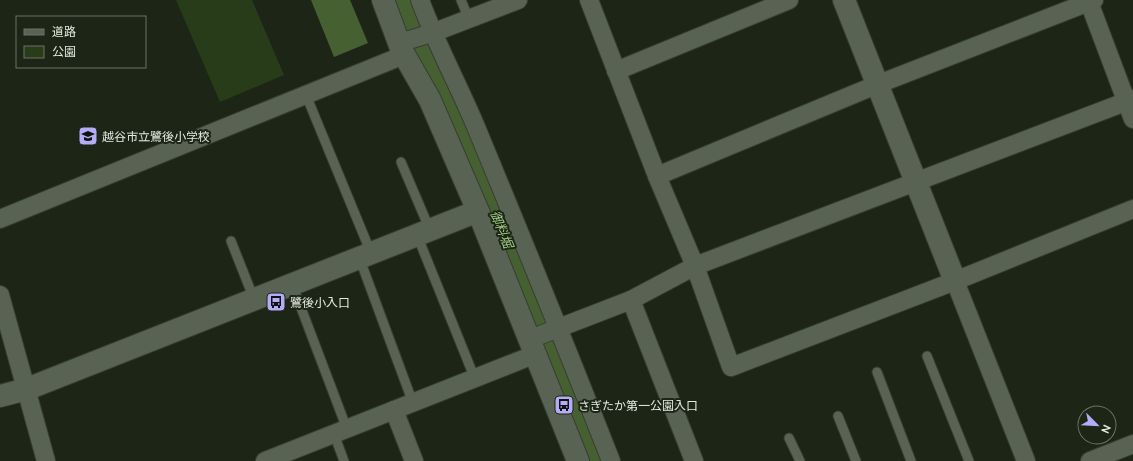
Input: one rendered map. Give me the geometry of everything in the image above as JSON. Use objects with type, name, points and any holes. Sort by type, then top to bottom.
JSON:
[{"type":"street","points":[[383,0],[415,41],[462,94],[556,329],[611,461]]},
{"type":"street","points":[[420,0],[415,41],[430,100],[534,343],[578,461]]},
{"type":"street","points":[[0,219],[306,95],[415,41],[515,0]]},
{"type":"street","points":[[589,0],[657,176],[695,266],[731,367],[955,281],[1133,209]]},
{"type":"street","points":[[616,71],[789,0]]},
{"type":"street","points":[[844,0],[876,85],[1026,461]]},
{"type":"street","points":[[657,176],[876,85],[1091,1],[1130,101],[1133,119]]},
{"type":"street","points":[[265,461],[475,379],[556,329],[631,300],[695,266],[1130,101]]},
{"type":"street","points":[[0,396],[27,389],[478,211]]},
{"type":"street","points":[[0,295],[46,461]]},
{"type":"street","points":[[631,300],[694,461]]},
{"type":"street","points":[[394,410],[414,461]]},
{"type":"street","points":[[1090,461],[1133,444]]},
{"type":"lane","points":[[461,0],[469,19]]},
{"type":"lane","points":[[306,95],[365,255],[413,403]]},
{"type":"lane","points":[[401,162],[423,232],[475,379]]},
{"type":"lane","points":[[231,241],[254,299]]},
{"type":"lane","points":[[292,284],[341,431],[344,461]]},
{"type":"lane","points":[[927,356],[969,461]]},
{"type":"lane","points":[[877,372],[911,461]]},
{"type":"lane","points":[[838,416],[856,461]]},
{"type":"lane","points":[[789,438],[800,461]]},
{"type":"green space","points":[[176,0],[252,0],[284,75],[220,102]]},
{"type":"shaded area","points":[[311,0],[350,0],[368,43],[334,57]]},
{"type":"waterway","name":"御料堀","points":[[406,0],[440,74],[594,461]]},
{"type":"place","name":"越谷市立鷺後小学校","points":[[88,136]]},
{"type":"place","name":"鷺後小入口","points":[[276,302]]},
{"type":"place","name":"さぎたか第一公園入口","points":[[564,405]]}]
